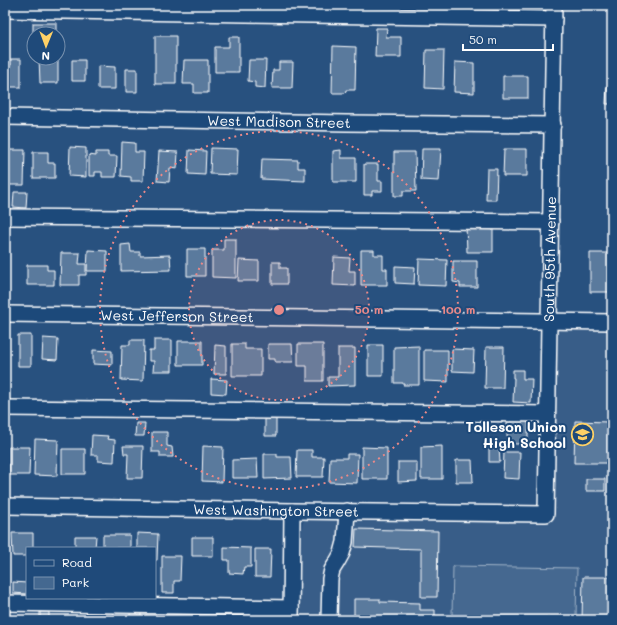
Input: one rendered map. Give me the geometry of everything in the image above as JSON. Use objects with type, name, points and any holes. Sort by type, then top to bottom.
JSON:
[{"type":"street","points":[[5,10],[554,12]]},
{"type":"street","name":"South 95th Avenue","points":[[546,514],[554,12]]},
{"type":"street","name":"West Madison Street","points":[[5,118],[553,125]]},
{"type":"street","points":[[5,217],[551,222]]},
{"type":"street","name":"West Jefferson Street","points":[[5,314],[612,322]]},
{"type":"street","points":[[5,408],[547,414]]},
{"type":"street","name":"West Washington Street","points":[[5,506],[546,514]]},
{"type":"street","points":[[5,602],[291,614],[292,511]]},
{"type":"street","points":[[329,620],[330,578],[332,570],[342,552],[345,542],[346,511]]},
{"type":"shaded area","name":"Tolleson Union High School","points":[[561,327],[612,329],[612,620],[300,620],[301,530],[303,522],[307,519],[552,522],[554,339],[556,332]]},
{"type":"green space","points":[[453,566],[577,568],[576,617],[452,615]]},
{"type":"building","points":[[513,5],[537,5],[537,8],[513,8]]},
{"type":"building","points":[[33,23],[56,23],[56,26],[33,26]]},
{"type":"building","points":[[376,28],[387,28],[386,37],[401,37],[401,57],[375,57]]},
{"type":"building","points":[[155,36],[176,36],[176,84],[155,84]]},
{"type":"building","points":[[229,37],[239,37],[239,72],[215,72],[215,47],[229,47]]},
{"type":"building","points":[[333,46],[356,47],[355,90],[346,90],[345,93],[332,93]]},
{"type":"building","points":[[426,50],[444,50],[443,89],[425,88]]},
{"type":"building","points":[[11,59],[21,59],[21,87],[5,87],[5,65],[11,65]]},
{"type":"building","points":[[72,60],[85,60],[85,81],[72,81]]},
{"type":"building","points":[[184,60],[208,60],[208,93],[194,93],[194,84],[183,84]]},
{"type":"building","points":[[249,60],[266,60],[265,88],[255,87],[255,82],[248,81]]},
{"type":"building","points":[[279,62],[293,62],[292,88],[272,88],[273,70],[279,70]]},
{"type":"building","points":[[455,62],[474,63],[474,93],[454,92]]},
{"type":"building","points":[[39,66],[58,66],[58,83],[40,83]]},
{"type":"building","points":[[98,66],[115,67],[115,89],[98,89]]},
{"type":"building","points":[[126,69],[137,69],[137,92],[126,92]]},
{"type":"building","points":[[503,76],[528,76],[528,98],[503,98]]},
{"type":"building","points":[[607,87],[612,87],[612,104],[606,104]]},
{"type":"building","points":[[122,142],[135,143],[135,152],[144,152],[143,181],[131,181],[131,177],[121,176]]},
{"type":"building","points":[[70,147],[86,148],[86,177],[69,176]]},
{"type":"building","points":[[211,148],[238,149],[237,175],[210,174]]},
{"type":"building","points":[[422,149],[441,149],[439,181],[421,180]]},
{"type":"building","points":[[504,149],[527,149],[527,176],[503,176]]},
{"type":"building","points":[[5,150],[25,150],[24,185],[5,185]]},
{"type":"building","points":[[189,150],[206,151],[205,175],[188,174]]},
{"type":"building","points":[[341,150],[341,158],[356,158],[356,182],[333,182],[333,151]]},
{"type":"building","points":[[159,151],[178,152],[177,169],[170,168],[169,182],[157,181]]},
{"type":"building","points":[[33,152],[48,152],[48,163],[55,163],[55,178],[33,178]]},
{"type":"building","points":[[96,152],[108,152],[108,156],[117,156],[116,177],[102,177],[102,172],[95,172],[95,176],[89,176],[89,155],[96,156]]},
{"type":"building","points":[[394,152],[415,152],[416,191],[403,191],[403,196],[394,196]]},
{"type":"building","points":[[262,159],[298,160],[298,168],[305,168],[305,181],[261,179]]},
{"type":"building","points":[[364,164],[378,164],[378,181],[382,181],[382,191],[372,191],[372,195],[364,195]]},
{"type":"building","points":[[487,169],[497,169],[496,200],[486,200]]},
{"type":"building","points":[[14,192],[27,192],[26,208],[13,207]]},
{"type":"building","points":[[493,224],[493,252],[467,252],[466,225]]},
{"type":"building","points":[[224,239],[236,239],[236,278],[212,277],[212,250],[224,250]]},
{"type":"building","points":[[130,244],[131,252],[140,252],[140,256],[170,255],[171,270],[121,271],[121,245]]},
{"type":"building","points":[[187,249],[205,249],[205,276],[187,276]]},
{"type":"building","points":[[88,250],[107,251],[107,271],[87,271]]},
{"type":"building","points":[[361,250],[374,250],[374,255],[383,255],[383,269],[387,269],[387,285],[361,285]]},
{"type":"building","points":[[61,253],[80,253],[79,264],[86,264],[86,275],[79,275],[79,285],[60,285]]},
{"type":"building","points":[[590,253],[611,253],[611,292],[590,292]]},
{"type":"building","points":[[334,257],[350,258],[349,271],[355,271],[355,286],[333,285]]},
{"type":"building","points":[[419,259],[447,260],[446,286],[418,285]]},
{"type":"building","points":[[239,260],[259,261],[259,281],[238,281]]},
{"type":"building","points":[[453,261],[477,261],[477,287],[460,287],[460,283],[453,282]]},
{"type":"building","points":[[272,262],[280,262],[280,268],[287,268],[287,284],[272,284]]},
{"type":"building","points":[[27,265],[47,265],[47,270],[54,270],[54,285],[27,285]]},
{"type":"building","points":[[395,266],[415,267],[414,284],[395,283]]},
{"type":"building","points":[[18,335],[31,335],[31,366],[18,366]]},
{"type":"building","points":[[43,338],[58,339],[57,360],[42,359]]},
{"type":"building","points":[[130,340],[144,340],[143,381],[121,380],[122,345],[130,345]]},
{"type":"building","points":[[154,340],[172,340],[172,371],[153,371],[154,361],[149,361],[149,350],[154,350]]},
{"type":"building","points":[[178,341],[202,341],[202,365],[178,365]]},
{"type":"building","points":[[232,344],[245,344],[245,349],[261,349],[261,376],[232,376]]},
{"type":"building","points":[[268,344],[292,344],[293,362],[275,362],[275,359],[268,359]]},
{"type":"building","points":[[298,344],[323,344],[323,381],[307,381],[307,366],[298,366]]},
{"type":"building","points":[[215,345],[226,346],[226,374],[214,374]]},
{"type":"building","points":[[368,345],[383,345],[383,376],[368,376]]},
{"type":"building","points":[[419,346],[419,385],[403,385],[403,383],[394,383],[394,347]]},
{"type":"building","points":[[486,347],[504,347],[503,388],[485,388]]},
{"type":"building","points":[[338,348],[355,348],[355,385],[328,386],[328,377],[338,377]]},
{"type":"building","points":[[452,349],[474,350],[473,372],[452,371]]},
{"type":"building","points":[[93,350],[112,351],[112,365],[93,364]]},
{"type":"building","points":[[424,350],[448,350],[448,382],[424,381]]},
{"type":"building","points":[[513,370],[523,370],[523,379],[532,379],[531,403],[513,402]]},
{"type":"building","points":[[211,379],[227,380],[226,394],[211,393]]},
{"type":"building","points":[[265,418],[276,418],[276,436],[265,436]]},
{"type":"building","points":[[507,420],[528,421],[528,444],[510,444],[510,436],[507,436]]},
{"type":"building","points":[[575,421],[608,422],[608,463],[574,463]]},
{"type":"building","points":[[136,423],[145,423],[144,436],[135,436]]},
{"type":"building","points":[[152,432],[167,432],[167,446],[172,447],[173,457],[160,457],[160,452],[152,452]]},
{"type":"building","points":[[92,435],[108,436],[107,439],[115,440],[114,462],[98,461],[98,455],[91,455]]},
{"type":"building","points":[[35,439],[58,440],[57,476],[34,475]]},
{"type":"building","points":[[123,446],[143,446],[142,478],[127,478],[128,454],[124,454]]},
{"type":"building","points":[[203,446],[223,447],[222,482],[202,481]]},
{"type":"building","points":[[442,446],[442,479],[421,479],[421,447]]},
{"type":"building","points":[[9,447],[30,447],[29,475],[9,475]]},
{"type":"building","points":[[362,447],[387,448],[387,479],[362,479]]},
{"type":"building","points":[[489,448],[499,448],[500,462],[489,462]]},
{"type":"building","points":[[62,449],[85,449],[85,474],[62,474]]},
{"type":"building","points":[[297,450],[312,450],[312,457],[324,457],[323,477],[296,477]]},
{"type":"building","points":[[504,452],[520,452],[519,479],[503,478]]},
{"type":"building","points":[[264,454],[277,454],[277,457],[291,457],[292,478],[264,479]]},
{"type":"building","points":[[347,454],[358,454],[357,483],[329,482],[330,458],[347,458]]},
{"type":"building","points":[[257,459],[258,478],[232,478],[232,460]]},
{"type":"building","points":[[456,460],[472,460],[473,482],[456,482]]},
{"type":"building","points":[[398,462],[417,462],[417,481],[398,482]]},
{"type":"building","points":[[586,479],[605,479],[605,491],[586,491]]},
{"type":"building","points":[[356,529],[438,531],[437,597],[421,597],[421,549],[355,547]]},
{"type":"building","points":[[12,533],[33,533],[33,547],[26,547],[26,556],[13,556]]},
{"type":"building","points":[[137,533],[158,534],[157,560],[156,547],[137,547]]},
{"type":"building","points":[[103,535],[130,535],[130,547],[103,547]]},
{"type":"building","points":[[75,536],[96,536],[95,547],[75,547]]},
{"type":"building","points":[[192,537],[213,537],[213,556],[192,556]]},
{"type":"building","points":[[224,547],[251,548],[251,567],[244,567],[243,574],[229,573],[229,560],[224,560]]},
{"type":"building","points":[[255,549],[271,549],[270,577],[255,577]]},
{"type":"building","points":[[162,556],[181,556],[180,581],[174,581],[174,593],[162,593]]},
{"type":"building","points":[[583,577],[612,577],[612,620],[582,620]]},
{"type":"building","points":[[13,582],[26,583],[26,594],[13,593]]},
{"type":"building","points":[[354,599],[380,599],[380,602],[420,603],[420,610],[435,610],[435,620],[354,620]]},
{"type":"building","points":[[130,609],[141,610],[141,620],[130,620]]},
{"type":"building","points":[[40,612],[49,612],[49,620],[40,620]]},
{"type":"building","points":[[101,612],[114,612],[114,620],[101,620]]},
{"type":"place","name":"Tolleson Union High School","points":[[582,435]]}]
